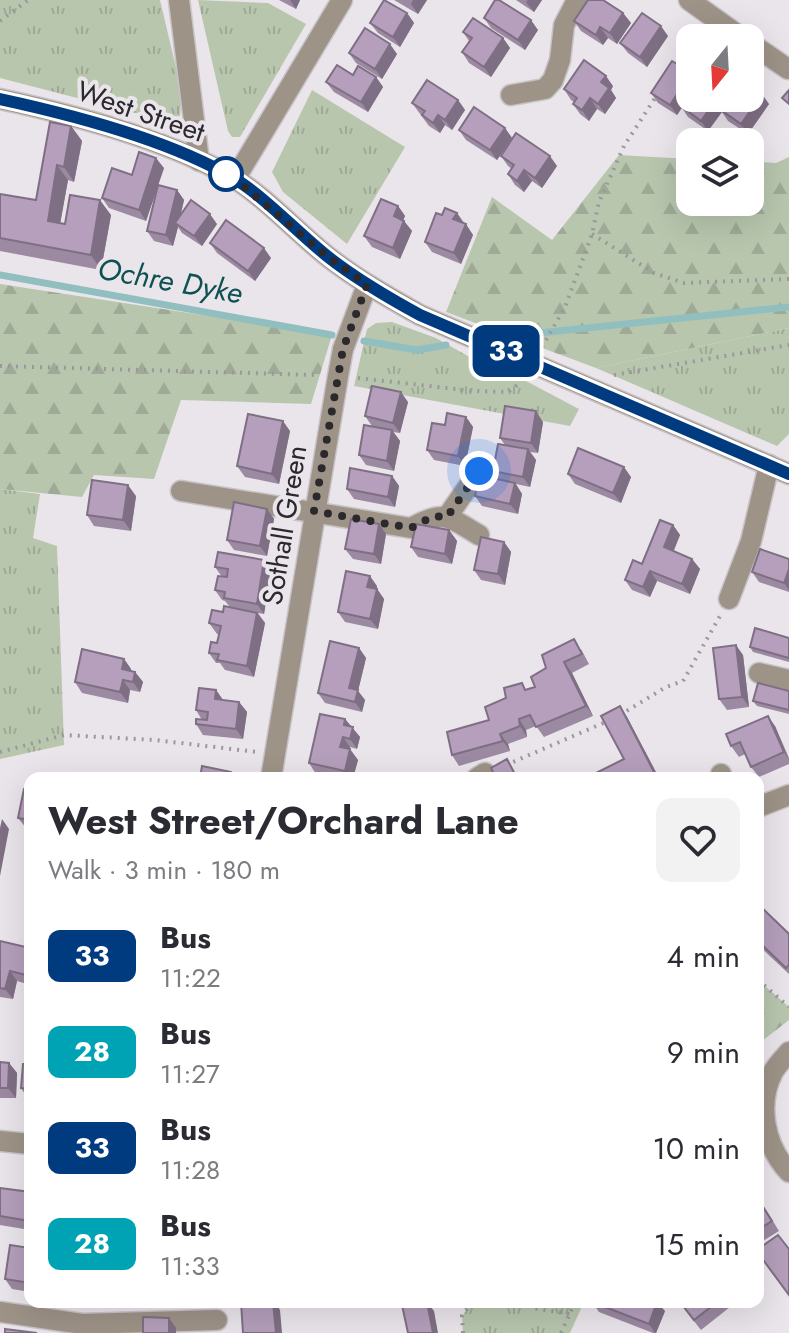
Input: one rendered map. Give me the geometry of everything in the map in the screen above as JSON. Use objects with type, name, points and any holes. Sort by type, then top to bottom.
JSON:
[{"type":"street","points":[[179,0],[199,161]]},
{"type":"street","points":[[235,179],[342,0]]},
{"type":"street","points":[[511,95],[545,89],[553,80],[560,60],[564,25],[577,0]]},
{"type":"street","points":[[689,0],[722,24]]},
{"type":"street","points":[[764,53],[788,69]]},
{"type":"street","name":"West Street","points":[[0,99],[52,110],[199,161],[235,179],[327,256],[367,285],[420,315],[789,474]]},
{"type":"street","name":"Sothall Green","points":[[272,772],[338,376],[348,335],[367,285]]},
{"type":"street","points":[[729,599],[751,541],[769,465]]},
{"type":"street","points":[[447,517],[479,471]]},
{"type":"street","points":[[181,491],[411,528],[433,516],[447,517],[479,535]]},
{"type":"street","points":[[759,673],[789,680]]},
{"type":"street","points":[[764,805],[789,795]]},
{"type":"street","points":[[764,1112],[773,1072],[789,1052]]},
{"type":"street","points":[[0,1141],[24,1143]]},
{"type":"street","points":[[764,1142],[789,1172]]},
{"type":"street","points":[[0,1312],[82,1324],[217,1318]]},
{"type":"path","points":[[0,21],[28,0]]},
{"type":"path","points":[[673,69],[676,64]]},
{"type":"path","points":[[0,366],[338,376],[508,392],[526,378],[565,307],[592,234],[599,202],[624,146],[657,95]]},
{"type":"path","points":[[592,234],[654,273],[684,283],[789,279]]},
{"type":"path","points":[[578,381],[789,345]]},
{"type":"path","points":[[490,772],[616,717],[666,687],[683,681],[729,599]]},
{"type":"path","points":[[0,752],[64,735],[155,740],[275,754]]},
{"type":"path","points":[[764,985],[789,1007]]},
{"type":"path","points":[[463,1333],[462,1316],[468,1308]]},
{"type":"path","points":[[533,1308],[570,1314]]},
{"type":"path","points":[[561,1333],[572,1308]]},
{"type":"green space","points":[[0,0],[160,0],[182,93],[180,116],[172,121],[162,120],[0,78]]},
{"type":"green space","points":[[198,0],[268,3],[306,24],[240,137],[232,137],[228,131]]},
{"type":"green space","points":[[312,90],[405,147],[347,244],[283,192],[272,172]]},
{"type":"green space","points":[[619,155],[676,158],[676,216],[764,216],[764,162],[776,163],[789,157],[789,328],[596,368],[446,312],[492,197],[552,240]]},
{"type":"green space","points":[[0,284],[332,335],[311,404],[181,400],[154,479],[94,475],[82,497],[0,489]]},
{"type":"green space","points":[[392,322],[436,338],[579,409],[570,426],[354,386],[367,329],[376,323]]},
{"type":"green space","points":[[789,328],[789,434],[777,446],[596,368]]},
{"type":"green space","points":[[0,489],[40,494],[33,538],[57,546],[64,745],[0,759]]},
{"type":"green space","points":[[764,985],[789,1007],[789,1020],[764,1039]]},
{"type":"green space","points":[[468,1308],[581,1308],[570,1333],[463,1333],[462,1316]]},
{"type":"building","points":[[384,0],[407,13],[393,37],[370,23]]},
{"type":"building","points":[[495,0],[531,20],[518,40],[484,18]]},
{"type":"building","points":[[588,0],[603,0],[623,13],[610,33],[600,27],[596,35],[574,21]]},
{"type":"building","points":[[642,13],[661,26],[640,57],[620,43]]},
{"type":"building","points":[[473,18],[503,38],[484,67],[462,52],[472,38],[463,32]]},
{"type":"building","points":[[365,28],[390,44],[375,69],[349,53]]},
{"type":"building","points":[[584,60],[606,76],[601,82],[609,88],[598,104],[590,98],[582,110],[573,104],[577,98],[564,89]]},
{"type":"building","points":[[672,61],[676,63],[676,96],[670,105],[651,93]]},
{"type":"building","points":[[337,65],[353,75],[358,66],[376,77],[361,102],[326,82]]},
{"type":"building","points":[[427,80],[458,100],[445,120],[438,115],[433,123],[422,115],[425,111],[412,103]]},
{"type":"building","points":[[789,90],[789,104],[782,98]]},
{"type":"building","points":[[474,107],[505,128],[490,150],[459,130]]},
{"type":"building","points":[[689,112],[707,112],[701,121]]},
{"type":"building","points":[[724,112],[749,112],[741,124]]},
{"type":"building","points":[[50,122],[71,126],[64,167],[57,165],[48,221],[65,224],[70,195],[100,200],[91,255],[0,238],[0,194],[36,200]]},
{"type":"building","points":[[516,133],[550,156],[535,178],[524,170],[517,181],[508,174],[514,165],[501,156]]},
{"type":"building","points":[[139,152],[156,158],[139,210],[102,198],[112,168],[132,175]]},
{"type":"building","points":[[158,185],[177,190],[166,235],[147,231]]},
{"type":"building","points":[[381,199],[398,206],[394,216],[404,221],[393,248],[364,236]]},
{"type":"building","points":[[191,200],[210,214],[194,236],[175,223]]},
{"type":"building","points":[[445,208],[457,213],[453,219],[466,224],[454,253],[425,242],[436,213],[442,215]]},
{"type":"building","points":[[226,220],[264,248],[248,271],[210,243]]},
{"type":"building","points":[[372,386],[401,392],[393,423],[365,416]]},
{"type":"building","points":[[505,406],[536,411],[531,443],[500,438]]},
{"type":"building","points":[[447,413],[466,417],[458,456],[427,450],[432,423],[445,425]]},
{"type":"building","points":[[248,414],[283,421],[272,474],[237,466]]},
{"type":"building","points":[[364,425],[392,430],[387,461],[359,455]]},
{"type":"building","points":[[498,444],[528,449],[523,477],[493,471]]},
{"type":"building","points":[[578,448],[624,467],[613,493],[568,474]]},
{"type":"building","points":[[350,468],[392,476],[388,497],[347,489]]},
{"type":"building","points":[[479,475],[515,483],[510,504],[475,496]]},
{"type":"building","points":[[92,480],[128,485],[123,520],[87,515]]},
{"type":"building","points":[[234,502],[267,509],[260,546],[227,540]]},
{"type":"building","points":[[351,519],[379,524],[374,554],[345,549]]},
{"type":"building","points":[[660,520],[673,525],[664,547],[692,559],[682,584],[650,571],[643,587],[625,580],[633,560],[642,564]]},
{"type":"building","points":[[416,524],[449,530],[445,554],[411,547]]},
{"type":"building","points":[[481,537],[504,542],[498,574],[474,570]]},
{"type":"building","points":[[760,549],[789,559],[784,583],[752,572]]},
{"type":"building","points":[[218,552],[264,560],[257,604],[224,598],[225,592],[215,590],[218,576],[227,577],[228,569],[215,567]]},
{"type":"building","points":[[346,571],[370,576],[367,587],[377,589],[370,619],[338,612]]},
{"type":"building","points":[[224,606],[257,613],[247,666],[217,660],[219,654],[209,653],[211,642],[217,643],[221,626],[209,623],[212,610],[223,612]]},
{"type":"building","points":[[755,628],[789,638],[789,658],[750,647]]},
{"type":"building","points":[[574,639],[582,654],[564,662],[586,706],[536,727],[530,715],[519,719],[520,726],[500,734],[503,741],[452,755],[447,732],[489,720],[485,707],[506,698],[504,688],[522,683],[525,690],[535,687],[531,677],[546,668],[542,655]]},
{"type":"building","points":[[330,641],[359,648],[349,688],[358,690],[355,702],[318,693]]},
{"type":"building","points":[[736,645],[742,697],[719,699],[713,648]]},
{"type":"building","points":[[82,649],[124,659],[122,669],[135,672],[133,682],[123,680],[120,692],[75,682]]},
{"type":"building","points":[[758,683],[789,691],[789,710],[753,701]]},
{"type":"building","points":[[199,688],[216,690],[215,699],[239,702],[236,729],[196,724],[196,719],[207,720],[208,712],[196,710]]},
{"type":"building","points":[[620,706],[654,772],[598,772],[624,759],[601,716]]},
{"type":"building","points":[[320,714],[345,719],[344,725],[353,727],[350,739],[343,737],[340,747],[350,749],[345,771],[309,763]]},
{"type":"building","points":[[768,716],[784,752],[751,767],[740,742],[731,746],[726,734]]},
{"type":"building","points":[[507,759],[514,772],[493,772],[491,768]]},
{"type":"building","points":[[202,766],[231,772],[201,772]]},
{"type":"building","points":[[24,789],[24,819],[18,818]]},
{"type":"building","points":[[764,910],[789,934],[789,965],[786,968],[764,947]]},
{"type":"building","points":[[0,941],[24,947],[24,974],[10,971],[5,989],[0,988]]},
{"type":"building","points":[[0,1062],[9,1063],[8,1088],[0,1088]]},
{"type":"building","points":[[23,1064],[24,1064],[24,1088],[21,1088]]},
{"type":"building","points":[[0,1188],[24,1191],[24,1220],[0,1216]]},
{"type":"building","points":[[764,1208],[772,1221],[764,1226]]},
{"type":"building","points":[[778,1235],[789,1249],[789,1295],[764,1261],[764,1245]]},
{"type":"building","points":[[10,1245],[24,1247],[24,1282],[5,1279]]},
{"type":"building","points":[[241,1308],[274,1308],[276,1333],[243,1333]]},
{"type":"building","points":[[403,1308],[428,1308],[433,1333],[408,1333]]},
{"type":"building","points":[[608,1308],[655,1308],[649,1324]]},
{"type":"building","points":[[685,1308],[709,1308],[694,1320]]},
{"type":"building","points":[[143,1317],[169,1318],[169,1333],[143,1333]]},
{"type":"building","points":[[5,1329],[37,1333],[5,1333]]},
{"type":"waterway","name":"Ochre Dyke","points":[[0,275],[332,335]]},
{"type":"waterway","name":"Ochre Dyke","points":[[501,337],[789,307]]},
{"type":"waterway","name":"Ochre Dyke","points":[[364,341],[417,350],[446,345]]},
{"type":"bus line","name":"33","points":[[0,99],[52,110],[199,161],[235,179],[327,256],[367,285],[420,315],[789,474]]},
{"type":"route","points":[[226,174],[217,170],[235,179],[327,256],[367,285],[343,349],[314,511],[368,523],[411,528],[433,516],[447,517],[479,471]]}]
